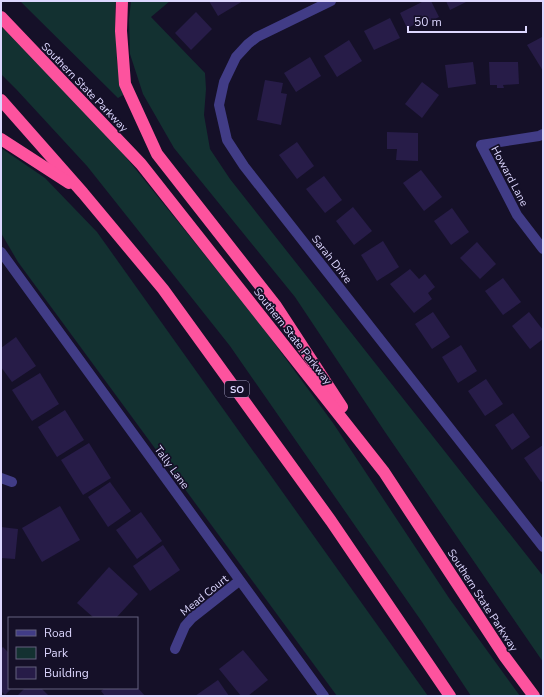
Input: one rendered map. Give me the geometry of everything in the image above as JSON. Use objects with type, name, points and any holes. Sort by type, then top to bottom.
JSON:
[{"type":"highway","points":[[122,1],[121,25],[125,84],[157,154],[276,306],[384,472]]},
{"type":"highway","name":"Southern State Parkway","points":[[1,17],[141,164],[384,472],[505,657],[534,696]]},
{"type":"highway","name":"SO","points":[[1,100],[83,193],[163,289],[331,521],[450,696]]},
{"type":"highway","points":[[1,139],[83,193]]},
{"type":"street","name":"Sarah Drive","points":[[331,1],[257,37],[236,57],[224,82],[219,105],[227,140],[254,178],[543,547]]},
{"type":"street","name":"Howard Lane","points":[[543,134],[539,136],[481,145],[517,215],[543,249]]},
{"type":"street","name":"Tally Lane","points":[[2,256],[239,582],[324,696]]},
{"type":"street","points":[[1,478],[12,482]]},
{"type":"street","name":"Mead Court","points":[[175,649],[186,626],[192,618],[239,582]]},
{"type":"green space","points":[[20,1],[116,1],[117,62],[123,95],[118,98]]},
{"type":"green space","points":[[131,1],[170,1],[151,17],[205,73],[206,89],[204,115],[210,149],[230,179],[543,576],[543,662],[385,432],[295,297],[174,148],[143,94],[130,54],[129,20]]},
{"type":"green space","points":[[1,26],[113,141],[258,321],[333,423],[449,598],[520,696],[471,696],[422,622],[230,346],[87,166],[1,74]]},
{"type":"green space","points":[[1,148],[45,178],[97,232],[428,696],[337,696],[18,262],[1,233]]},
{"type":"building","points":[[209,1],[243,1],[218,16]]},
{"type":"building","points":[[424,1],[431,1],[439,17],[416,28],[414,25],[407,28],[400,13]]},
{"type":"building","points":[[446,1],[468,1],[450,10]]},
{"type":"building","points":[[196,12],[212,29],[191,50],[175,33]]},
{"type":"building","points":[[390,18],[400,38],[374,50],[364,31]]},
{"type":"building","points":[[542,37],[543,39],[543,71],[527,45]]},
{"type":"building","points":[[349,40],[362,61],[337,77],[324,56]]},
{"type":"building","points":[[310,57],[321,76],[296,92],[284,73]]},
{"type":"building","points":[[473,62],[476,84],[448,88],[445,65]]},
{"type":"building","points":[[489,62],[518,62],[519,84],[503,85],[504,88],[497,88],[497,85],[490,85]]},
{"type":"building","points":[[265,80],[283,83],[281,93],[287,94],[281,125],[257,120]]},
{"type":"building","points":[[422,82],[439,95],[422,118],[405,104]]},
{"type":"building","points":[[387,132],[418,133],[418,161],[396,160],[397,149],[387,149]]},
{"type":"building","points":[[297,142],[314,166],[297,179],[279,155]]},
{"type":"building","points":[[421,170],[442,197],[424,211],[403,183]]},
{"type":"building","points":[[324,176],[342,200],[325,213],[306,189]]},
{"type":"building","points":[[353,207],[372,231],[354,245],[336,221]]},
{"type":"building","points":[[452,208],[469,232],[451,245],[434,221]]},
{"type":"building","points":[[383,241],[399,267],[377,281],[361,255]]},
{"type":"building","points":[[477,242],[496,264],[480,279],[460,258]]},
{"type":"building","points":[[410,269],[419,279],[425,274],[435,287],[428,293],[432,299],[414,313],[390,284]]},
{"type":"building","points":[[503,278],[521,302],[503,315],[485,291]]},
{"type":"building","points":[[433,312],[450,337],[432,349],[415,324]]},
{"type":"building","points":[[529,312],[543,330],[543,339],[530,349],[512,326]]},
{"type":"building","points":[[16,337],[36,366],[12,382],[1,367],[1,348]]},
{"type":"building","points":[[461,345],[477,371],[458,383],[442,357]]},
{"type":"building","points":[[40,373],[59,404],[32,421],[12,390]]},
{"type":"building","points":[[486,379],[503,404],[485,416],[468,391]]},
{"type":"building","points":[[65,410],[84,440],[57,457],[38,427]]},
{"type":"building","points":[[513,413],[530,437],[512,450],[495,425]]},
{"type":"building","points":[[89,443],[111,478],[83,495],[61,460]]},
{"type":"building","points":[[543,445],[543,481],[541,482],[524,458]]},
{"type":"building","points":[[110,482],[131,511],[108,527],[88,497]]},
{"type":"building","points":[[60,506],[80,540],[42,562],[22,528]]},
{"type":"building","points":[[141,512],[162,541],[137,559],[116,530]]},
{"type":"building","points":[[1,527],[18,529],[15,559],[1,558]]},
{"type":"building","points":[[163,545],[180,570],[150,591],[133,566]]},
{"type":"building","points":[[109,567],[138,594],[117,617],[93,617],[77,603]]},
{"type":"building","points":[[3,647],[8,652],[8,689],[11,689],[5,695],[1,691],[1,649]]},
{"type":"building","points":[[243,650],[268,680],[248,696],[241,696],[219,669]]},
{"type":"building","points":[[218,680],[229,696],[195,696]]},
{"type":"building","points":[[138,688],[145,696],[105,696],[101,691],[104,689]]},
{"type":"building","points":[[24,689],[42,689],[49,696],[17,696]]}]
